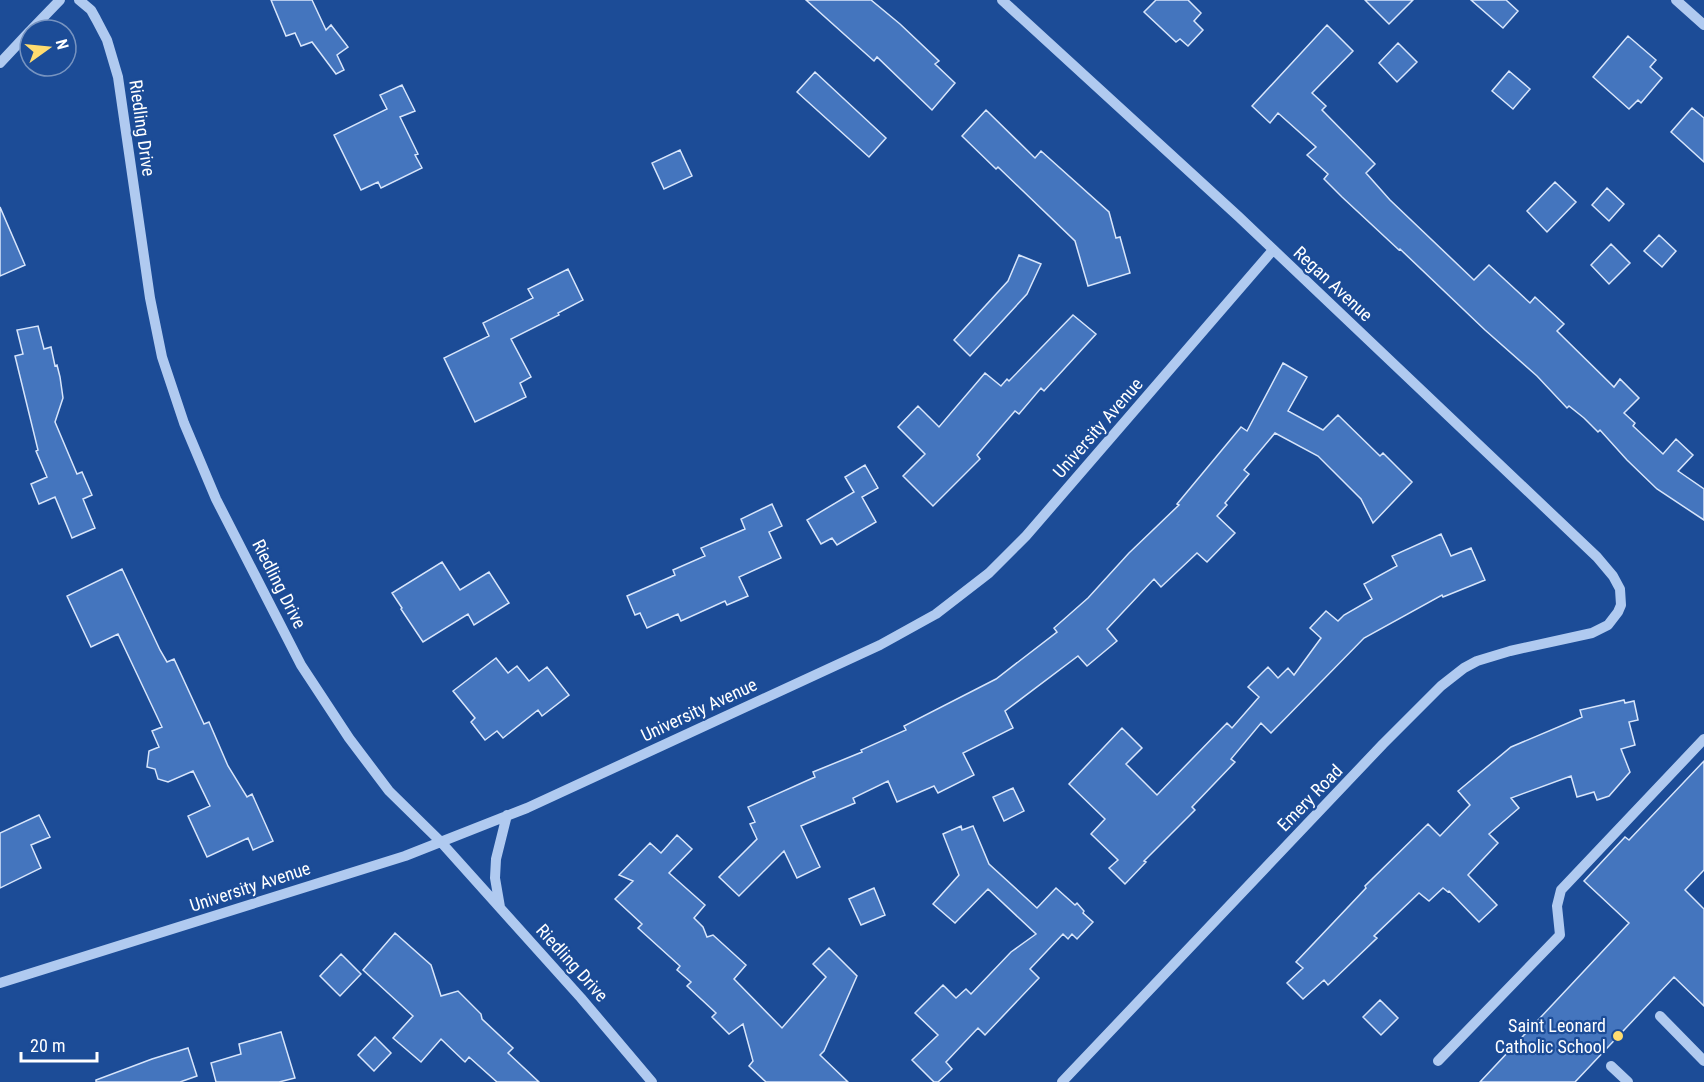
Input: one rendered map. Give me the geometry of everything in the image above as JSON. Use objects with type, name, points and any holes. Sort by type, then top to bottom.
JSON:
[{"type":"street","points":[[43,18],[60,0]]},
{"type":"street","name":"Riedling Drive","points":[[79,0],[91,10],[96,19],[106,40],[118,77],[150,298],[162,357],[184,423],[216,498],[301,665],[349,738],[389,791],[440,841],[581,998],[652,1082]]},
{"type":"street","name":"Regan Avenue","points":[[1002,0],[1273,250],[1597,556],[1620,589],[1621,605]]},
{"type":"street","points":[[1676,0],[1704,25]]},
{"type":"street","points":[[0,63],[18,44]]},
{"type":"street","name":"University Avenue","points":[[0,983],[405,856],[507,815],[880,645],[936,614],[989,573],[1026,536],[1273,250]]},
{"type":"street","name":"Emery Road","points":[[1062,1082],[1441,686],[1477,661],[1510,651],[1592,633],[1608,625],[1621,605]]},
{"type":"street","points":[[1438,1061],[1560,935],[1557,906],[1561,890],[1704,739]]},
{"type":"street","points":[[500,908],[495,878],[495,859],[507,815]]},
{"type":"street","points":[[1660,1016],[1704,1060]]},
{"type":"street","points":[[1611,1066],[1628,1082]]},
{"type":"building","points":[[271,0],[312,0],[326,30],[331,25],[348,47],[337,55],[344,70],[336,74],[312,42],[301,46],[295,33],[286,36]]},
{"type":"building","points":[[806,0],[871,0],[939,61],[935,64],[955,83],[932,110],[877,57],[874,61]]},
{"type":"building","points":[[1156,0],[1188,0],[1201,13],[1194,21],[1203,30],[1188,46],[1180,39],[1176,42],[1144,12]]},
{"type":"building","points":[[1365,0],[1413,0],[1389,24]]},
{"type":"building","points":[[1471,0],[1506,0],[1518,11],[1503,28]]},
{"type":"building","points":[[1327,25],[1353,51],[1312,93],[1326,106],[1322,110],[1375,164],[1366,173],[1390,200],[1474,280],[1489,265],[1530,303],[1535,297],[1564,324],[1557,331],[1614,387],[1620,379],[1639,398],[1624,413],[1635,423],[1633,426],[1663,454],[1676,439],[1693,455],[1678,471],[1704,489],[1704,520],[1657,489],[1600,430],[1598,432],[1569,406],[1567,408],[1537,376],[1342,197],[1324,179],[1328,174],[1307,155],[1316,147],[1278,113],[1270,123],[1252,106]]},
{"type":"building","points":[[1628,36],[1656,60],[1650,67],[1662,78],[1641,103],[1638,100],[1629,109],[1593,77]]},
{"type":"building","points":[[1398,43],[1417,62],[1397,82],[1379,63]]},
{"type":"building","points":[[1509,71],[1530,89],[1513,109],[1492,91]]},
{"type":"building","points":[[815,72],[886,138],[869,157],[797,92]]},
{"type":"building","points":[[402,85],[415,111],[400,117],[418,154],[415,155],[422,168],[381,188],[378,182],[361,190],[334,135],[387,109],[380,95]]},
{"type":"building","points":[[1692,108],[1704,118],[1704,162],[1671,132]]},
{"type":"building","points":[[986,110],[1035,158],[1041,151],[1109,212],[1116,238],[1120,237],[1130,273],[1088,286],[1075,241],[962,136]]},
{"type":"building","points":[[680,150],[692,176],[664,189],[652,163]]},
{"type":"building","points":[[1555,182],[1576,202],[1547,232],[1527,211]]},
{"type":"building","points":[[1607,188],[1624,204],[1609,221],[1592,205]]},
{"type":"building","points":[[0,207],[25,265],[0,276]]},
{"type":"building","points":[[1659,235],[1676,251],[1662,267],[1644,251]]},
{"type":"building","points":[[1611,244],[1630,263],[1609,284],[1591,265]]},
{"type":"building","points":[[1019,255],[1041,264],[1027,294],[970,356],[954,340],[1008,281]]},
{"type":"building","points":[[568,269],[583,300],[511,339],[531,377],[520,383],[526,397],[475,422],[444,358],[489,336],[483,323],[533,298],[528,289]]},
{"type":"building","points":[[1073,315],[1096,334],[1044,391],[1041,388],[1019,414],[1015,411],[977,455],[980,459],[933,506],[903,476],[925,454],[898,427],[918,406],[939,427],[985,373],[1001,386],[1007,379],[1009,381]]},
{"type":"building","points":[[38,326],[44,349],[51,347],[60,377],[63,398],[55,422],[77,474],[82,472],[92,495],[83,499],[95,528],[72,538],[55,497],[39,504],[31,484],[47,477],[36,451],[38,450],[15,356],[23,354],[17,330]]},
{"type":"building","points":[[1283,363],[1307,377],[1288,411],[1323,430],[1338,415],[1380,456],[1383,453],[1412,482],[1373,523],[1361,499],[1318,456],[1275,433],[1244,470],[1249,474],[1217,516],[1235,533],[1207,562],[1197,553],[1161,587],[1154,579],[1107,629],[1117,641],[1087,666],[1078,656],[1005,711],[1013,728],[963,753],[974,775],[938,793],[934,786],[897,802],[888,781],[853,798],[855,803],[801,826],[820,867],[797,878],[784,851],[739,896],[719,877],[757,839],[750,824],[755,822],[748,807],[815,777],[813,772],[862,752],[861,750],[906,730],[904,726],[996,679],[1057,632],[1054,628],[1088,598],[1129,553],[1179,505],[1177,504],[1241,427],[1247,431]]},
{"type":"building","points":[[865,465],[878,488],[862,497],[876,522],[837,545],[832,538],[821,544],[807,520],[854,492],[845,477]]},
{"type":"building","points":[[772,504],[782,526],[769,532],[781,558],[739,577],[748,596],[727,605],[725,601],[681,621],[678,614],[647,628],[640,613],[635,615],[627,596],[675,575],[673,570],[705,556],[701,548],[745,529],[741,519]]},
{"type":"building","points":[[1441,534],[1451,556],[1471,548],[1485,580],[1443,597],[1442,595],[1364,638],[1271,733],[1261,723],[1231,759],[1235,762],[1192,807],[1195,810],[1144,861],[1146,862],[1125,884],[1109,868],[1118,860],[1091,834],[1105,819],[1069,784],[1122,728],[1142,748],[1126,764],[1157,795],[1227,723],[1232,728],[1259,697],[1248,687],[1268,667],[1278,678],[1288,668],[1294,675],[1321,638],[1310,628],[1326,611],[1338,621],[1372,599],[1364,584],[1397,566],[1392,556]]},
{"type":"building","points":[[442,562],[460,590],[489,572],[509,603],[474,625],[468,614],[423,642],[392,593]]},
{"type":"building","points":[[122,569],[160,650],[167,662],[174,659],[204,724],[209,722],[228,766],[247,797],[252,794],[273,841],[253,850],[248,838],[207,857],[188,816],[210,806],[193,771],[168,782],[158,779],[155,769],[147,767],[149,751],[159,747],[152,731],[162,727],[118,634],[91,647],[67,596]]},
{"type":"building","points":[[496,658],[508,673],[517,666],[529,681],[547,667],[569,695],[542,716],[538,710],[503,738],[497,731],[485,740],[471,722],[475,718],[453,691]]},
{"type":"building","points":[[1624,700],[1625,703],[1634,701],[1638,720],[1629,722],[1635,745],[1621,749],[1630,772],[1609,796],[1597,800],[1594,792],[1577,797],[1571,776],[1511,798],[1519,808],[1489,834],[1498,843],[1468,875],[1497,905],[1479,922],[1449,891],[1443,888],[1429,901],[1419,893],[1328,985],[1324,980],[1303,999],[1287,983],[1303,968],[1296,962],[1366,888],[1365,886],[1428,824],[1440,836],[1470,805],[1458,791],[1511,747],[1582,717],[1580,710]]},
{"type":"building","points":[[1704,761],[1704,870],[1685,890],[1704,909],[1704,1006],[1674,977],[1575,1082],[1480,1082],[1629,923],[1584,881],[1625,837],[1629,840]]},
{"type":"building","points":[[1013,788],[1024,811],[1004,821],[993,797]]},
{"type":"building","points":[[39,815],[50,837],[31,845],[41,868],[0,888],[0,833]]},
{"type":"building","points":[[961,826],[962,830],[973,826],[989,864],[1037,908],[1056,888],[1075,905],[1077,903],[1084,911],[1083,913],[1093,922],[1077,939],[1072,934],[1068,939],[1063,934],[1030,969],[1039,978],[985,1035],[978,1028],[946,1062],[952,1069],[938,1082],[934,1082],[912,1060],[938,1035],[915,1013],[943,985],[956,998],[966,989],[971,994],[1011,952],[1036,934],[988,889],[955,923],[933,904],[959,875],[943,834]]},
{"type":"building","points":[[677,835],[692,849],[669,873],[705,905],[694,918],[703,927],[707,937],[713,935],[746,965],[734,979],[782,1028],[826,977],[813,964],[829,948],[857,976],[824,1051],[820,1055],[848,1082],[766,1082],[749,1066],[753,1061],[743,1024],[729,1034],[712,1017],[716,1013],[687,986],[691,982],[677,970],[680,966],[638,928],[642,924],[615,899],[633,881],[619,875],[650,843],[661,853]]},
{"type":"building","points":[[874,888],[885,915],[861,925],[849,899]]},
{"type":"building","points":[[395,933],[431,965],[441,996],[458,991],[481,1014],[482,1019],[513,1048],[508,1053],[539,1082],[497,1082],[469,1057],[465,1062],[441,1039],[421,1062],[393,1038],[413,1016],[363,970]]},
{"type":"building","points":[[341,954],[361,974],[340,996],[320,976]]},
{"type":"building","points":[[1380,1000],[1398,1018],[1381,1035],[1363,1017]]},
{"type":"building","points":[[281,1032],[295,1078],[279,1082],[216,1082],[211,1063],[241,1054],[239,1044]]},
{"type":"building","points":[[375,1037],[391,1053],[374,1071],[358,1055]]},
{"type":"building","points":[[188,1048],[197,1076],[180,1082],[96,1082],[96,1080],[152,1059]]},
{"type":"place","name":"Saint Leonard Catholic School","points":[[1618,1036]]}]
